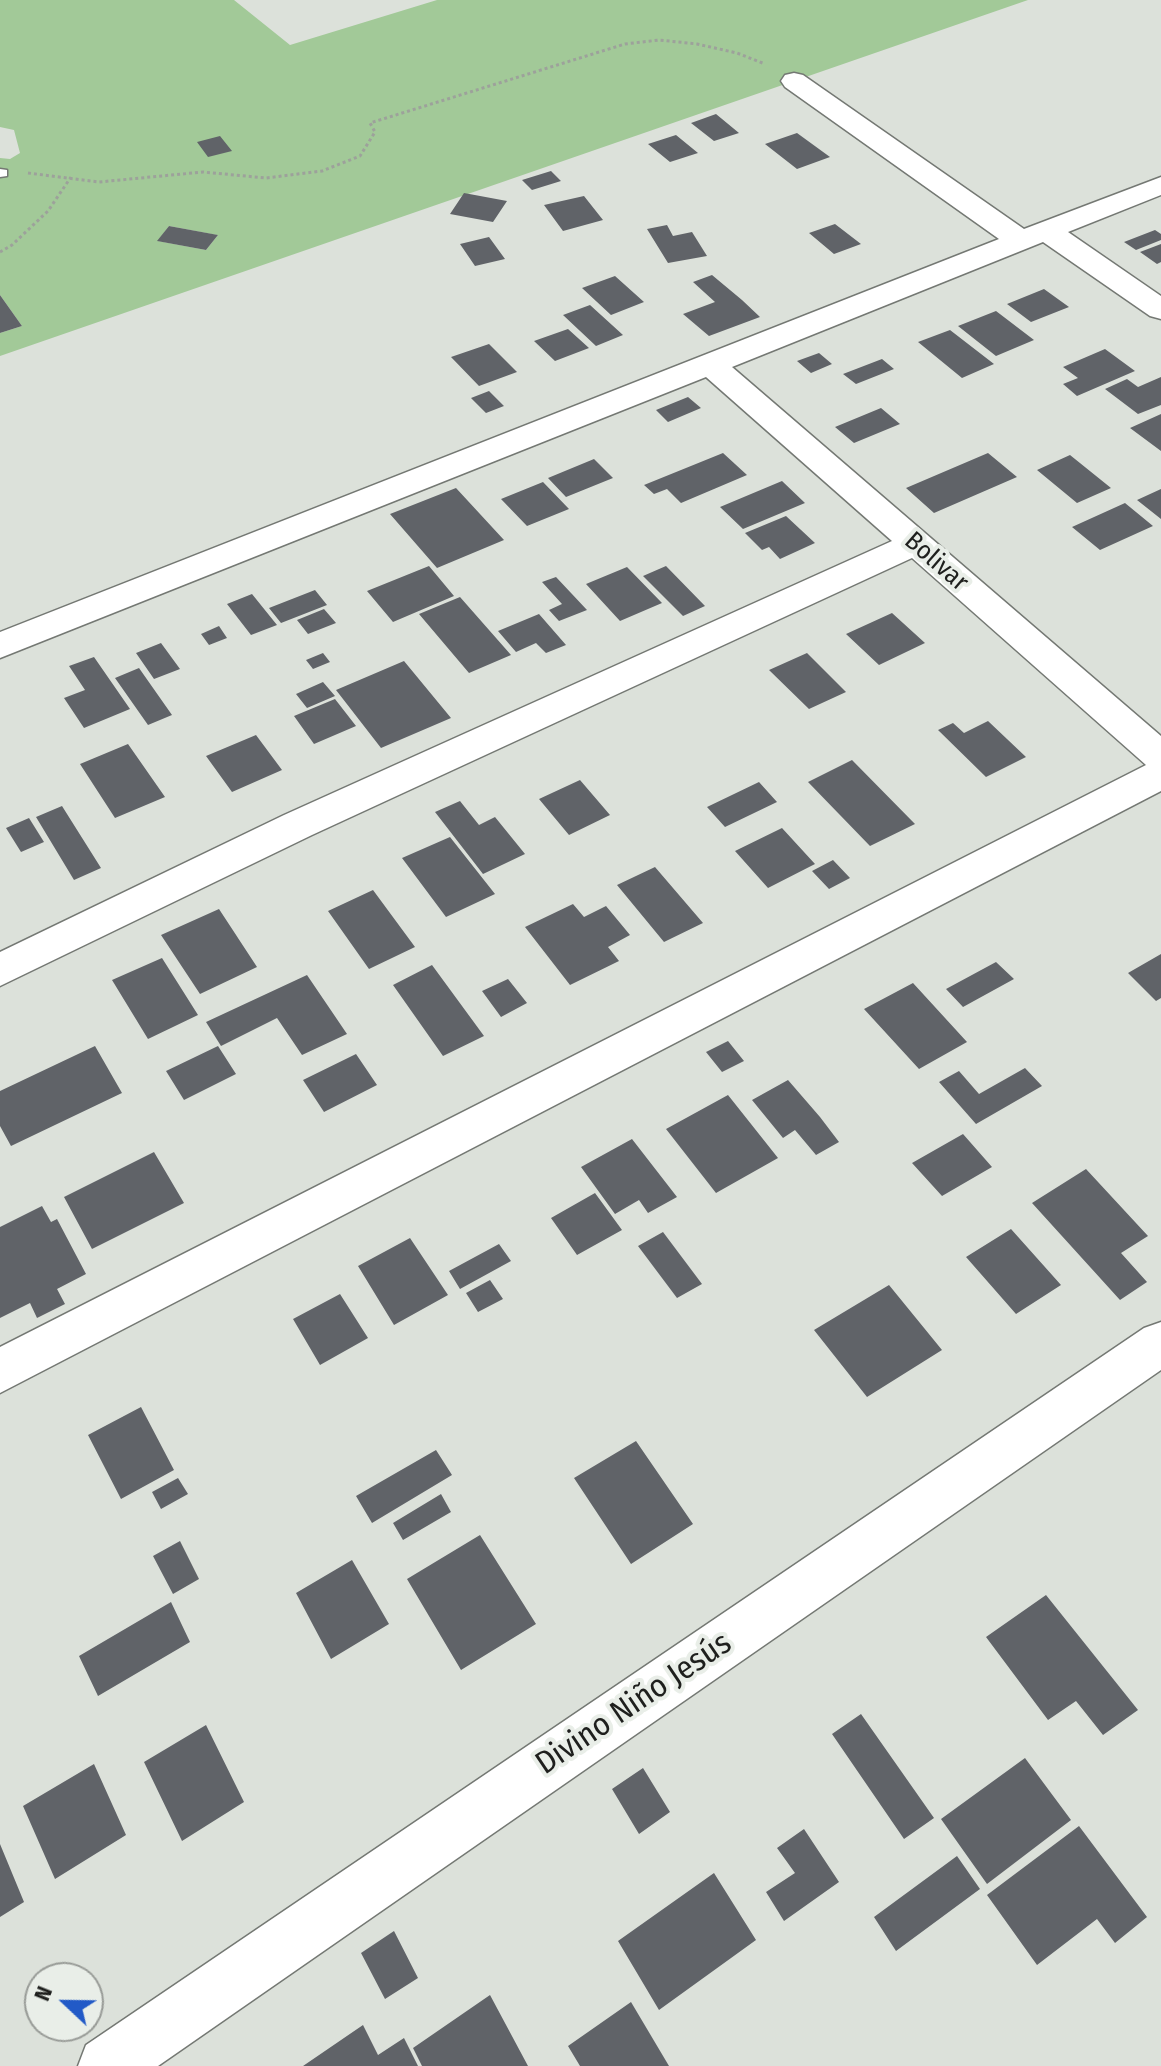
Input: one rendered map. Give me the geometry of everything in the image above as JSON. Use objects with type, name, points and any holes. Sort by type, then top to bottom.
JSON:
[{"type":"street","points":[[794,81],[1035,237],[1161,310]]},
{"type":"street","points":[[0,646],[712,366],[1161,185]]},
{"type":"street","name":"Bolivar","points":[[712,366],[1161,757]]},
{"type":"street","points":[[0,970],[298,825],[914,544]]},
{"type":"street","points":[[0,1371],[1161,774]]},
{"type":"street","name":"Divino Niño Jesús","points":[[107,2066],[1161,1343]]},
{"type":"path","points":[[1,173],[71,177],[99,182],[203,172],[266,178],[322,171],[360,156],[375,132],[370,123],[625,44],[659,40],[737,53],[772,67],[794,81]]},
{"type":"path","points":[[0,252],[48,211],[71,177]]},
{"type":"green space","points":[[0,0],[234,0],[290,45],[437,0],[1028,0],[0,356],[0,333],[22,326],[0,295],[0,158],[10,159],[20,153],[14,130],[0,127]],"holes":[[[169,226],[218,235],[206,250],[158,241]]]},
{"type":"building","points":[[716,114],[739,133],[714,141],[691,123]]},
{"type":"building","points":[[797,133],[830,157],[797,169],[765,144]]},
{"type":"building","points":[[676,135],[698,153],[670,162],[648,144]]},
{"type":"building","points":[[220,136],[232,151],[208,157],[197,142]]},
{"type":"building","points":[[551,171],[561,181],[532,190],[522,180]]},
{"type":"building","points":[[464,193],[507,201],[493,222],[450,214]]},
{"type":"building","points":[[584,196],[603,220],[563,231],[544,205]]},
{"type":"building","points":[[835,224],[861,244],[834,254],[809,233]]},
{"type":"building","points":[[667,225],[673,236],[692,232],[707,256],[668,263],[647,229]]},
{"type":"building","points":[[169,226],[218,235],[206,250],[157,241]]},
{"type":"building","points":[[1155,230],[1161,234],[1161,240],[1136,250],[1124,242]]},
{"type":"building","points":[[489,237],[505,259],[475,266],[460,244]]},
{"type":"building","points":[[1161,244],[1161,262],[1157,264],[1140,252]]},
{"type":"building","points":[[712,275],[760,317],[709,336],[683,314],[715,302],[693,282]]},
{"type":"building","points":[[615,276],[644,302],[611,315],[582,288]]},
{"type":"building","points":[[1044,289],[1069,307],[1031,322],[1007,304]]},
{"type":"building","points":[[0,295],[22,326],[0,333]]},
{"type":"building","points":[[590,305],[623,335],[596,346],[563,315]]},
{"type":"building","points":[[996,311],[1034,340],[996,356],[958,326]]},
{"type":"building","points":[[568,329],[589,348],[555,361],[534,341]]},
{"type":"building","points":[[950,330],[994,364],[962,378],[918,342]]},
{"type":"building","points":[[489,344],[517,372],[479,386],[451,357]]},
{"type":"building","points":[[1105,349],[1135,371],[1077,396],[1063,384],[1078,378],[1063,367]]},
{"type":"building","points":[[819,353],[832,364],[811,373],[797,361]]},
{"type":"building","points":[[882,359],[894,369],[856,384],[843,374]]},
{"type":"building","points":[[1161,377],[1161,405],[1138,414],[1105,389],[1127,379],[1138,387]]},
{"type":"building","points":[[489,391],[504,406],[486,413],[471,398]]},
{"type":"building","points":[[688,397],[701,408],[668,422],[656,410]]},
{"type":"building","points":[[881,408],[900,424],[854,443],[835,427]]},
{"type":"building","points":[[1161,414],[1161,451],[1130,428]]},
{"type":"building","points":[[723,453],[747,475],[681,503],[667,489],[654,494],[644,485]]},
{"type":"building","points":[[988,453],[1017,477],[934,513],[906,488]]},
{"type":"building","points":[[1070,455],[1111,488],[1077,503],[1037,470]]},
{"type":"building","points":[[594,459],[613,478],[566,497],[548,478]]},
{"type":"building","points":[[782,481],[805,503],[743,529],[720,507]]},
{"type":"building","points":[[543,482],[569,509],[527,526],[501,499]]},
{"type":"building","points":[[456,488],[504,540],[437,568],[390,514]]},
{"type":"building","points":[[1161,489],[1161,519],[1137,500]]},
{"type":"building","points":[[1125,503],[1153,526],[1100,550],[1072,527]]},
{"type":"building","points":[[786,516],[815,543],[780,559],[769,547],[762,550],[745,533]]},
{"type":"building","points":[[429,566],[454,596],[393,622],[367,591]]},
{"type":"building","points":[[666,566],[705,606],[683,616],[643,576]]},
{"type":"building","points":[[627,567],[662,603],[620,621],[586,584]]},
{"type":"building","points":[[556,577],[587,610],[559,621],[549,610],[562,604],[542,582]]},
{"type":"building","points":[[315,590],[327,605],[281,623],[269,608]]},
{"type":"building","points":[[252,594],[277,625],[251,635],[227,604]]},
{"type":"building","points":[[460,597],[511,655],[469,673],[419,614]]},
{"type":"building","points":[[324,609],[336,623],[308,634],[297,620]]},
{"type":"building","points":[[892,613],[925,643],[879,665],[846,634]]},
{"type":"building","points":[[539,614],[566,645],[546,653],[536,643],[516,652],[498,631]]},
{"type":"building","points":[[219,626],[227,638],[209,645],[201,634]]},
{"type":"building","points":[[161,643],[180,669],[154,679],[136,653]]},
{"type":"building","points":[[323,653],[330,662],[313,669],[306,660]]},
{"type":"building","points":[[807,653],[846,692],[809,709],[769,670]]},
{"type":"building","points":[[94,657],[130,709],[84,728],[64,698],[85,690],[69,666]]},
{"type":"building","points":[[404,661],[451,718],[381,748],[336,690]]},
{"type":"building","points":[[139,668],[172,715],[148,725],[115,678]]},
{"type":"building","points":[[323,682],[335,696],[307,708],[296,694]]},
{"type":"building","points":[[335,699],[356,726],[314,744],[294,716]]},
{"type":"building","points":[[988,721],[1026,757],[986,777],[938,730],[953,723],[964,733]]},
{"type":"building","points":[[256,735],[282,770],[232,792],[206,756]]},
{"type":"building","points":[[128,744],[165,797],[115,818],[80,764]]},
{"type":"building","points":[[852,760],[915,824],[870,846],[808,782]]},
{"type":"building","points":[[580,780],[610,815],[569,835],[539,799]]},
{"type":"building","points":[[759,782],[777,802],[725,827],[707,807]]},
{"type":"building","points":[[460,801],[479,825],[495,817],[525,854],[483,874],[435,812]]},
{"type":"building","points":[[62,806],[101,868],[74,880],[36,817]]},
{"type":"building","points":[[29,818],[44,842],[21,852],[6,828]]},
{"type":"building","points":[[782,828],[815,864],[768,888],[735,851]]},
{"type":"building","points":[[450,837],[495,894],[446,917],[402,858]]},
{"type":"building","points":[[833,860],[850,878],[829,889],[812,871]]},
{"type":"building","points":[[655,867],[703,923],[664,942],[617,885]]},
{"type":"building","points":[[373,890],[415,947],[369,969],[328,911]]},
{"type":"building","points":[[573,904],[584,917],[606,906],[630,935],[608,947],[619,961],[570,985],[525,927]]},
{"type":"building","points":[[219,909],[257,967],[200,994],[161,935]]},
{"type":"building","points":[[1161,954],[1161,998],[1156,1001],[1128,973]]},
{"type":"building","points":[[162,958],[198,1015],[148,1039],[112,980]]},
{"type":"building","points":[[996,962],[1014,979],[963,1007],[946,989]]},
{"type":"building","points":[[432,965],[484,1036],[443,1056],[393,985]]},
{"type":"building","points":[[307,975],[347,1034],[302,1055],[277,1018],[221,1046],[206,1022]]},
{"type":"building","points":[[508,979],[527,1003],[501,1017],[482,991]]},
{"type":"building","points":[[913,983],[967,1042],[919,1069],[864,1009]]},
{"type":"building","points":[[728,1041],[744,1061],[722,1072],[706,1052]]},
{"type":"building","points":[[95,1046],[122,1093],[11,1146],[0,1126],[0,1091]]},
{"type":"building","points":[[218,1046],[236,1074],[184,1100],[166,1071]]},
{"type":"building","points":[[356,1054],[377,1085],[324,1112],[303,1080]]},
{"type":"building","points":[[1025,1068],[1042,1086],[976,1124],[939,1082],[959,1071],[979,1094]]},
{"type":"building","points":[[788,1080],[839,1142],[816,1155],[795,1130],[783,1138],[752,1100]]},
{"type":"building","points":[[728,1095],[778,1158],[716,1193],[666,1129]]},
{"type":"building","points":[[963,1134],[992,1167],[942,1196],[912,1163]]},
{"type":"building","points":[[632,1139],[677,1197],[648,1213],[639,1200],[615,1214],[581,1167]]},
{"type":"building","points":[[154,1152],[184,1203],[92,1249],[64,1197]]},
{"type":"building","points":[[1086,1169],[1148,1236],[1121,1253],[1147,1282],[1120,1300],[1032,1203]]},
{"type":"building","points":[[595,1193],[622,1230],[577,1255],[551,1218]]},
{"type":"building","points":[[42,1206],[51,1222],[57,1219],[86,1274],[57,1289],[65,1304],[37,1318],[30,1303],[0,1318],[0,1227]]},
{"type":"building","points":[[1011,1229],[1061,1285],[1016,1314],[966,1257]]},
{"type":"building","points":[[663,1232],[702,1284],[677,1298],[638,1246]]},
{"type":"building","points":[[410,1238],[448,1295],[394,1325],[358,1266]]},
{"type":"building","points":[[499,1244],[511,1261],[460,1289],[449,1271]]},
{"type":"building","points":[[490,1280],[503,1299],[478,1312],[466,1293]]},
{"type":"building","points":[[889,1285],[942,1350],[867,1397],[814,1330]]},
{"type":"building","points":[[340,1294],[368,1338],[320,1365],[293,1319]]},
{"type":"building","points":[[141,1407],[174,1470],[121,1499],[88,1435]]},
{"type":"building","points":[[636,1441],[693,1524],[631,1564],[574,1478]]},
{"type":"building","points":[[436,1450],[452,1475],[372,1523],[356,1496]]},
{"type":"building","points":[[178,1478],[188,1494],[161,1509],[152,1492]]},
{"type":"building","points":[[441,1494],[451,1512],[403,1540],[393,1523]]},
{"type":"building","points":[[480,1535],[536,1624],[461,1670],[407,1579]]},
{"type":"building","points":[[180,1541],[199,1579],[173,1594],[153,1556]]},
{"type":"building","points":[[352,1560],[389,1624],[331,1659],[296,1593]]},
{"type":"building","points":[[1046,1595],[1138,1710],[1103,1735],[1076,1701],[1048,1720],[986,1637]]},
{"type":"building","points":[[171,1602],[190,1642],[98,1696],[79,1656]]},
{"type":"building","points":[[861,1714],[934,1818],[904,1839],[832,1734]]},
{"type":"building","points":[[206,1725],[244,1802],[182,1841],[144,1762]]},
{"type":"building","points":[[1025,1758],[1071,1820],[987,1884],[941,1819]]},
{"type":"building","points":[[94,1764],[126,1835],[55,1879],[23,1806]]},
{"type":"building","points":[[643,1768],[670,1812],[639,1834],[612,1789]]},
{"type":"building","points":[[1079,1826],[1147,1917],[1115,1943],[1097,1919],[1037,1965],[987,1895]]},
{"type":"building","points":[[804,1829],[839,1882],[784,1921],[766,1892],[795,1873],[777,1848]]},
{"type":"building","points":[[0,1844],[24,1902],[0,1917]]},
{"type":"building","points":[[957,1856],[980,1889],[896,1951],[874,1917]]},
{"type":"building","points":[[714,1873],[756,1940],[659,2010],[618,1941]]},
{"type":"building","points":[[394,1931],[418,1978],[385,1999],[361,1953]]},
{"type":"building","points":[[490,1995],[528,2066],[422,2066],[413,2048]]},
{"type":"building","points":[[631,2002],[669,2066],[580,2066],[568,2046]]},
{"type":"building","points":[[363,2025],[378,2055],[404,2038],[418,2066],[303,2066]]}]
